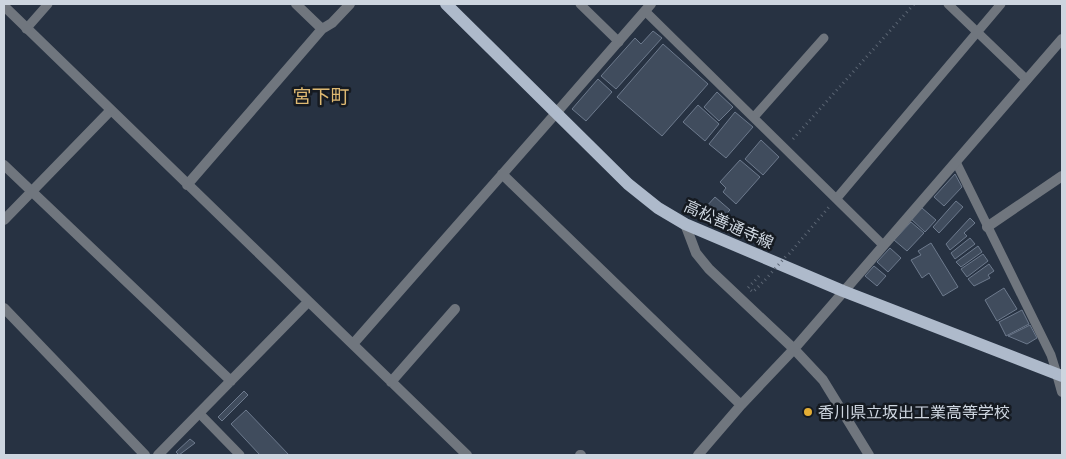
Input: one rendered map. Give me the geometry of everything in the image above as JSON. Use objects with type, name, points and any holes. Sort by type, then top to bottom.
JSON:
[{"type":"main road","name":"高松善通寺線","points":[[446,4],[628,184],[658,208],[685,224],[843,291],[1059,375]]},
{"type":"street","points":[[296,4],[322,29]]},
{"type":"street","points":[[187,185],[322,29],[332,23],[350,4]]},
{"type":"street","points":[[4,6],[467,455]]},
{"type":"street","points":[[353,344],[648,7]]},
{"type":"street","points":[[698,455],[794,349],[1062,39]]},
{"type":"street","points":[[4,220],[110,110]]},
{"type":"street","points":[[4,165],[230,381]]},
{"type":"street","points":[[502,174],[742,405]]},
{"type":"street","points":[[987,228],[1062,176]]},
{"type":"street","points":[[685,224],[696,253],[704,264],[794,349],[823,380],[870,455]]},
{"type":"street","points":[[158,455],[308,302]]},
{"type":"street","points":[[4,308],[145,455]]},
{"type":"street","points":[[391,382],[455,309]]},
{"type":"street","points":[[1059,375],[1062,392]]},
{"type":"lane","points":[[26,28],[48,4]]},
{"type":"lane","points":[[580,4],[619,42]]},
{"type":"lane","points":[[948,4],[1027,80]]},
{"type":"lane","points":[[837,198],[1001,4]]},
{"type":"lane","points":[[648,7],[754,117],[883,245]]},
{"type":"lane","points":[[754,117],[824,38]]},
{"type":"lane","points":[[956,162],[1051,355],[1059,375]]},
{"type":"lane","points":[[199,413],[240,455]]},
{"type":"path","points":[[785,148],[914,4]]},
{"type":"path","points":[[755,290],[807,234],[837,198]]},
{"type":"path","points":[[750,286],[759,276]]},
{"type":"building","points":[[653,31],[662,38],[616,89],[601,76],[635,38],[641,44]]},
{"type":"building","points":[[663,44],[708,84],[662,136],[617,97]]},
{"type":"building","points":[[598,79],[612,92],[586,121],[572,109]]},
{"type":"building","points":[[717,92],[733,107],[719,121],[704,107]]},
{"type":"building","points":[[698,105],[719,124],[705,141],[683,122]]},
{"type":"building","points":[[735,112],[753,127],[726,158],[709,144]]},
{"type":"building","points":[[761,140],[779,157],[763,175],[745,159]]},
{"type":"building","points":[[740,160],[760,177],[736,204],[723,192],[726,188],[720,182]]},
{"type":"building","points":[[955,174],[962,187],[944,206],[934,197]]},
{"type":"building","points":[[715,197],[730,210],[720,221],[705,208]]},
{"type":"building","points":[[956,201],[963,207],[939,233],[933,227]]},
{"type":"building","points":[[922,208],[936,220],[925,232],[911,219]]},
{"type":"building","points":[[970,218],[975,223],[964,233],[967,236],[950,250],[946,244]]},
{"type":"building","points":[[911,222],[924,233],[907,251],[894,240]]},
{"type":"building","points":[[970,238],[975,244],[955,259],[951,253]]},
{"type":"building","points":[[931,243],[958,287],[943,296],[929,273],[922,278],[911,260],[921,255],[918,251]]},
{"type":"building","points":[[978,246],[982,252],[961,267],[956,262]]},
{"type":"building","points":[[890,248],[901,258],[888,272],[877,262]]},
{"type":"building","points":[[983,254],[988,261],[967,277],[961,269]]},
{"type":"building","points":[[989,264],[994,271],[988,275],[990,278],[974,286],[968,279]]},
{"type":"building","points":[[874,266],[886,276],[877,286],[865,276]]},
{"type":"building","points":[[1004,288],[1017,309],[997,321],[985,300]]},
{"type":"building","points":[[1022,310],[1029,324],[1006,336],[999,322]]},
{"type":"building","points":[[1030,325],[1037,338],[1027,344],[1008,336]]},
{"type":"building","points":[[244,391],[248,395],[222,421],[218,417]]},
{"type":"building","points":[[246,410],[289,455],[260,455],[231,424]]},
{"type":"building","points":[[190,439],[195,443],[179,455],[176,452]]},
{"type":"place","name":"香川県立坂出工業高等学校","points":[[808,412]]},
{"type":"district","name":"宮下町","points":[[321,96]]}]
